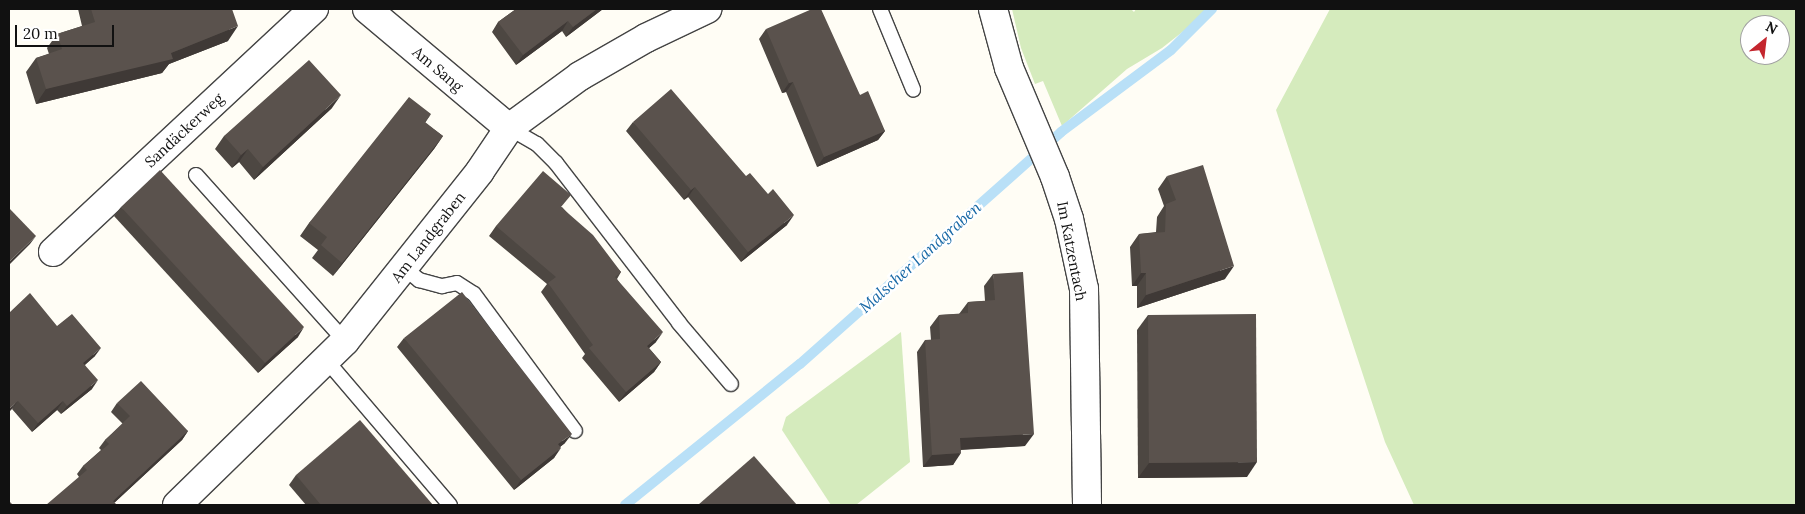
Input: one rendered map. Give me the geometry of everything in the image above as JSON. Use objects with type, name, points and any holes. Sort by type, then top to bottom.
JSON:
[{"type":"street","name":"Sandäckerweg","points":[[54,252],[314,9]]},
{"type":"street","name":"Am Sang","points":[[367,9],[509,128]]},
{"type":"street","name":"Am Landgraben","points":[[177,505],[327,361],[345,341],[480,171],[509,128],[580,76],[646,38],[707,9]]},
{"type":"street","name":"Im Katzentach","points":[[993,9],[1008,68],[1055,177],[1069,219],[1084,289],[1088,505]]},
{"type":"lane","points":[[880,9],[913,89]]},
{"type":"lane","points":[[509,128],[537,144],[556,163],[679,323],[731,384]]},
{"type":"lane","points":[[196,175],[345,341]]},
{"type":"lane","points":[[404,268],[419,280],[442,286],[457,283],[474,294],[575,431]]},
{"type":"lane","points":[[327,361],[450,505]]},
{"type":"green space","points":[[1012,9],[1131,9],[1134,12],[1136,9],[1207,9],[1190,26],[1162,48],[1127,69],[1062,126],[1043,81],[1035,84],[1021,48]]},
{"type":"green space","points":[[1330,9],[1796,9],[1796,505],[1414,505],[1385,442],[1276,110]]},
{"type":"green space","points":[[901,332],[910,462],[856,505],[831,505],[782,430],[786,417]]},
{"type":"building","points":[[91,9],[232,9],[238,26],[171,53],[173,59],[46,89],[36,58],[62,49],[57,34],[95,22]]},
{"type":"building","points":[[516,9],[597,9],[573,27],[568,21],[523,55],[498,22]]},
{"type":"building","points":[[812,9],[821,9],[860,95],[868,91],[885,131],[824,157],[793,82],[789,83],[766,29]]},
{"type":"building","points":[[309,60],[341,95],[263,167],[248,149],[241,155],[224,136]]},
{"type":"building","points":[[671,89],[746,176],[750,173],[768,194],[773,189],[794,215],[748,252],[695,187],[691,190],[633,122]]},
{"type":"building","points":[[409,97],[431,114],[425,122],[443,136],[342,263],[321,245],[327,237],[309,223]]},
{"type":"building","points":[[1203,165],[1234,266],[1146,295],[1146,273],[1141,273],[1139,234],[1165,232],[1166,204],[1176,200],[1167,176]]},
{"type":"building","points":[[160,170],[304,327],[265,363],[121,207]]},
{"type":"building","points":[[543,171],[571,195],[561,207],[593,235],[621,272],[615,277],[663,332],[647,346],[661,362],[626,392],[589,348],[593,345],[548,283],[556,277],[496,226]]},
{"type":"building","points":[[9,208],[36,236],[9,262]]},
{"type":"building","points":[[1023,272],[1034,434],[960,438],[961,453],[932,455],[925,340],[940,339],[939,315],[968,313],[968,302],[995,300],[993,274]]},
{"type":"building","points":[[462,292],[572,434],[558,444],[561,448],[521,480],[404,338]]},
{"type":"building","points":[[30,293],[57,326],[72,314],[101,348],[83,363],[98,380],[67,406],[63,401],[38,423],[18,401],[9,409],[9,313]]},
{"type":"building","points":[[1256,314],[1257,462],[1149,463],[1148,315]]},
{"type":"building","points":[[141,381],[188,431],[113,501],[117,505],[46,505],[87,470],[83,466],[109,444],[105,440],[130,416],[117,403]]},
{"type":"building","points":[[360,420],[433,505],[321,505],[296,475]]},
{"type":"building","points":[[754,456],[797,505],[698,505]]},
{"type":"waterway","name":"Malscher Landgraben","points":[[625,505],[800,364],[1061,132],[1171,50],[1212,9]]}]
